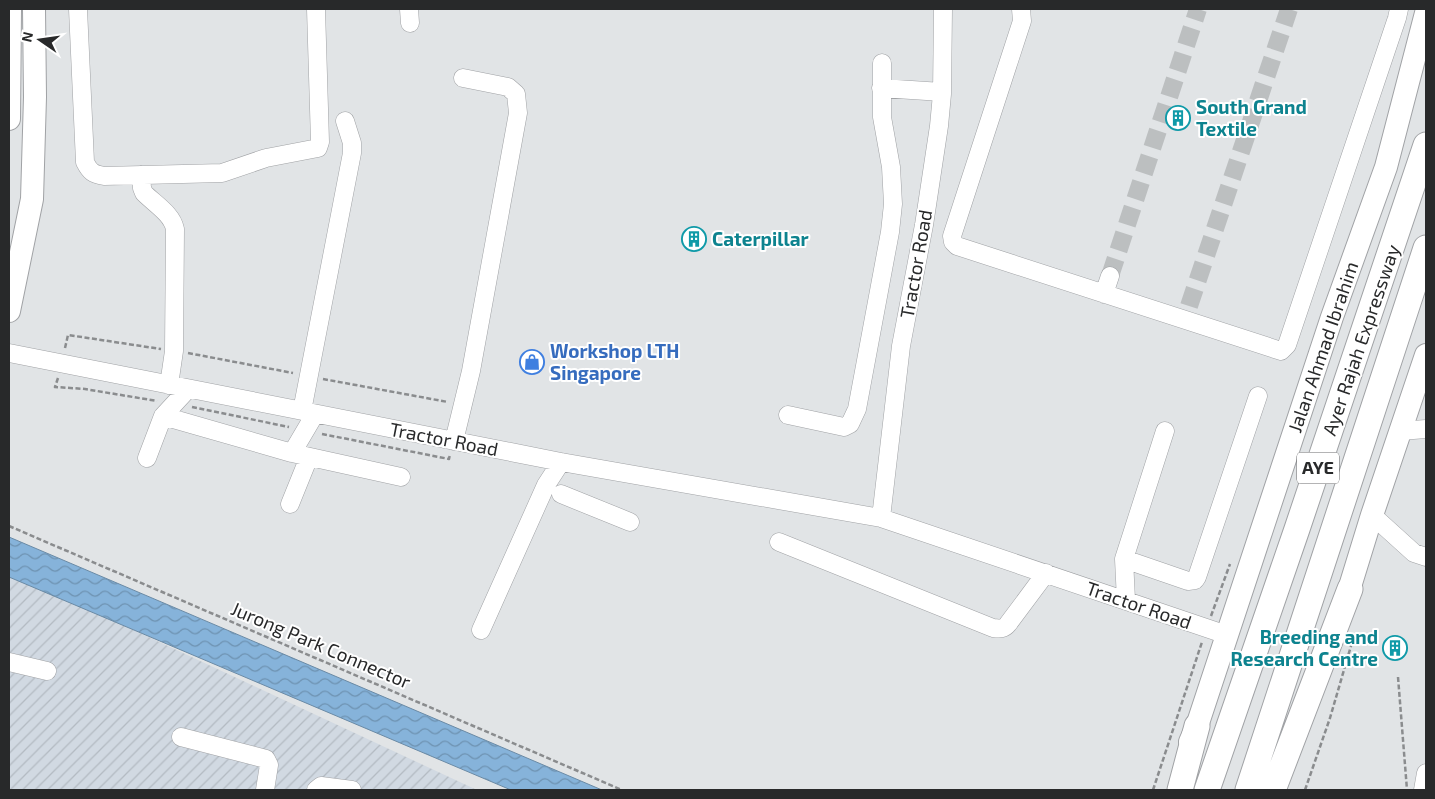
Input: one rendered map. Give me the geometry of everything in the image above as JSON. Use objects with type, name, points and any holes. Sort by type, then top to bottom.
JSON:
[{"type":"highway","name":"Ayer Rajah Expressway","points":[[1206,790],[1297,529],[1426,145]]},
{"type":"highway","name":"Ayer Rajah Expressway","points":[[1248,790],[1426,248]]},
{"type":"highway","points":[[1273,790],[1350,589]]},
{"type":"highway","points":[[1180,790],[1197,726]]},
{"type":"main road","points":[[9,119],[10,9]]},
{"type":"main road","points":[[9,311],[32,199],[35,97],[34,9]]},
{"type":"main road","name":"Jalan Ahmad Ibrahim","points":[[1168,790],[1197,726],[1217,632],[1386,167],[1426,13]]},
{"type":"main road","points":[[1286,790],[1372,515],[1400,431],[1424,368]]},
{"type":"street","points":[[78,9],[86,162],[88,169],[93,174],[104,176],[222,173],[266,158],[318,148],[320,142],[316,9]]},
{"type":"street","name":"Tractor Road","points":[[881,518],[901,346],[924,226],[940,126],[943,9]]},
{"type":"street","points":[[1021,9],[1022,21],[952,239],[957,246],[1104,294],[1186,313],[1274,350],[1281,351],[1287,345],[1399,9]]},
{"type":"street","points":[[788,415],[844,427],[850,424],[857,409],[890,232],[893,204],[891,167],[882,117],[882,63]]},
{"type":"street","points":[[454,441],[471,371],[518,113],[516,94],[508,87],[463,78]]},
{"type":"street","points":[[881,88],[942,92]]},
{"type":"street","points":[[292,453],[305,430],[308,412],[309,376],[352,152],[352,143],[345,121]]},
{"type":"street","points":[[142,175],[144,193],[169,217],[175,229],[174,351],[169,385]]},
{"type":"street","points":[[1104,294],[1110,276]]},
{"type":"street","name":"Tractor Road","points":[[9,353],[561,462],[881,518],[1217,632]]},
{"type":"street","points":[[148,458],[168,410],[188,389]]},
{"type":"street","points":[[1124,559],[1188,580],[1195,580],[1258,396]]},
{"type":"street","points":[[168,410],[292,453],[401,477]]},
{"type":"street","points":[[1400,431],[1426,429]]},
{"type":"street","points":[[1126,600],[1124,559],[1165,431]]},
{"type":"street","points":[[290,504],[309,457]]},
{"type":"street","points":[[482,630],[546,485],[561,462]]},
{"type":"street","points":[[561,494],[630,522]]},
{"type":"street","points":[[1372,515],[1414,553],[1426,557]]},
{"type":"street","points":[[779,542],[984,625],[1000,629],[1005,628],[1046,573]]},
{"type":"street","points":[[10,666],[47,671]]},
{"type":"street","points":[[181,737],[266,759],[270,765],[264,790]]},
{"type":"street","points":[[1423,790],[1426,773]]},
{"type":"street","points":[[316,790],[321,786],[352,790]]},
{"type":"path","points":[[63,354],[68,335],[174,351],[462,405]]},
{"type":"path","points":[[58,377],[55,387],[85,389],[168,410],[305,430],[448,459],[454,441]]},
{"type":"path","name":"Jurong Park Connector","points":[[9,526],[622,790]]},
{"type":"path","points":[[1153,790],[1217,632]]},
{"type":"path","points":[[1398,676],[1407,790]]},
{"type":"shaded area","points":[[9,572],[477,790],[9,790]]},
{"type":"water","points":[[9,537],[602,790],[511,790],[9,577]]},
{"type":"tunnel","points":[[1110,276],[1198,9]]},
{"type":"tunnel","points":[[1189,306],[1289,9]]},
{"type":"place","name":"South Grand Textile","points":[[1178,118]]},
{"type":"place","name":"Caterpillar","points":[[694,239]]},
{"type":"place","name":"Workshop LTH Singapore","points":[[532,362]]},
{"type":"place","name":"Breeding and Research Centre","points":[[1395,648]]}]
